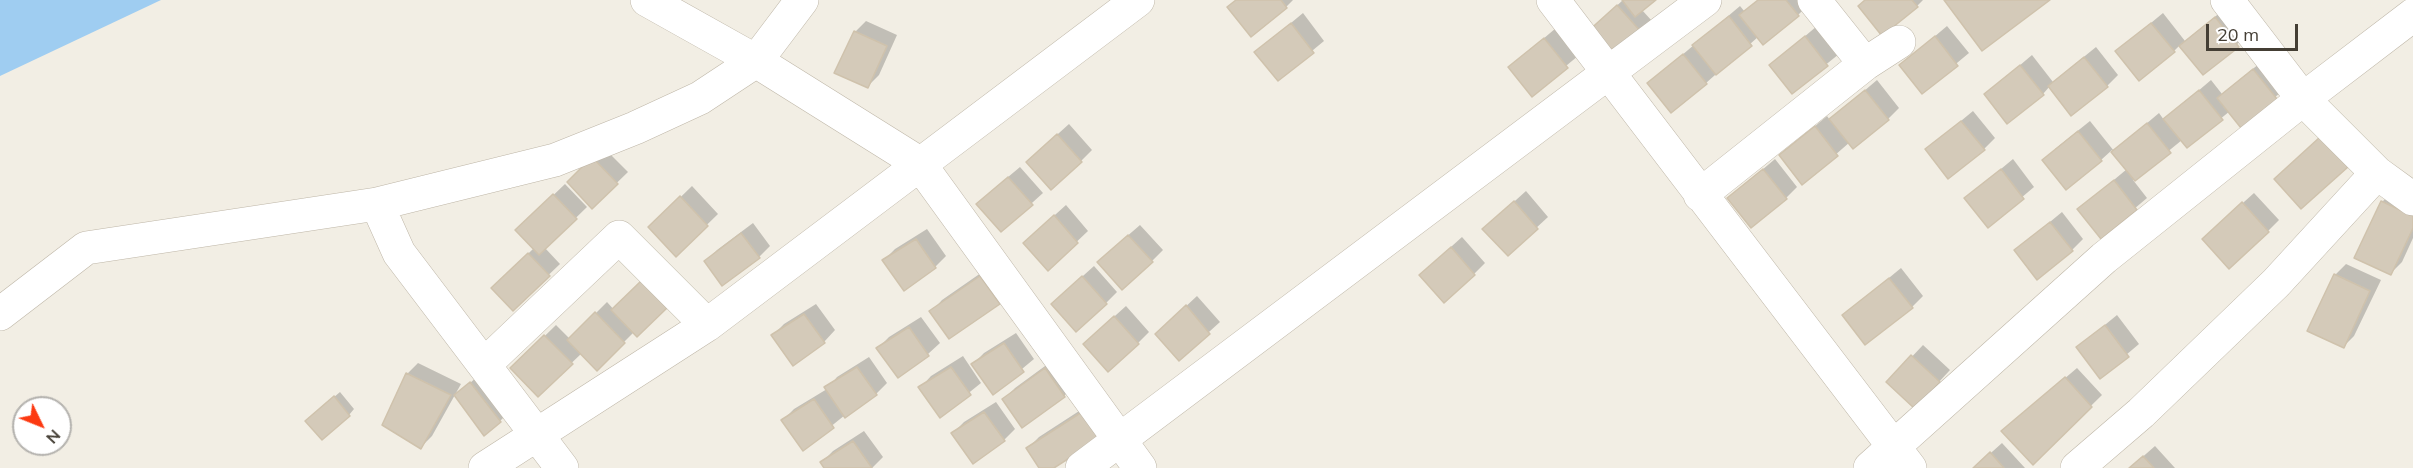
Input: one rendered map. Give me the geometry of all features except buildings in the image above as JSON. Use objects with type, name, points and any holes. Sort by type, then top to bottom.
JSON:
[{"type":"street","points":[[647,0],[756,61],[919,163],[1140,468]]},
{"type":"street","points":[[0,314],[86,248],[377,204],[555,160],[635,128],[700,98],[756,61],[802,0]]},
{"type":"street","points":[[485,468],[707,325],[1138,0]]},
{"type":"street","points":[[1553,0],[1700,195],[1891,461],[2104,258],[2303,99],[2413,15]]},
{"type":"street","points":[[1082,468],[1705,0]]},
{"type":"street","points":[[1814,0],[1865,64]]},
{"type":"street","points":[[2227,0],[2303,99],[2377,173],[2413,199]]},
{"type":"street","points":[[1700,195],[1865,64],[1899,42]]},
{"type":"street","points":[[2077,468],[2141,413],[2276,284],[2377,173]]},
{"type":"street","points":[[377,204],[399,253],[562,468]]},
{"type":"street","points":[[484,365],[620,237],[707,325]]},
{"type":"water","points":[[0,0],[161,0],[0,76]]}]
